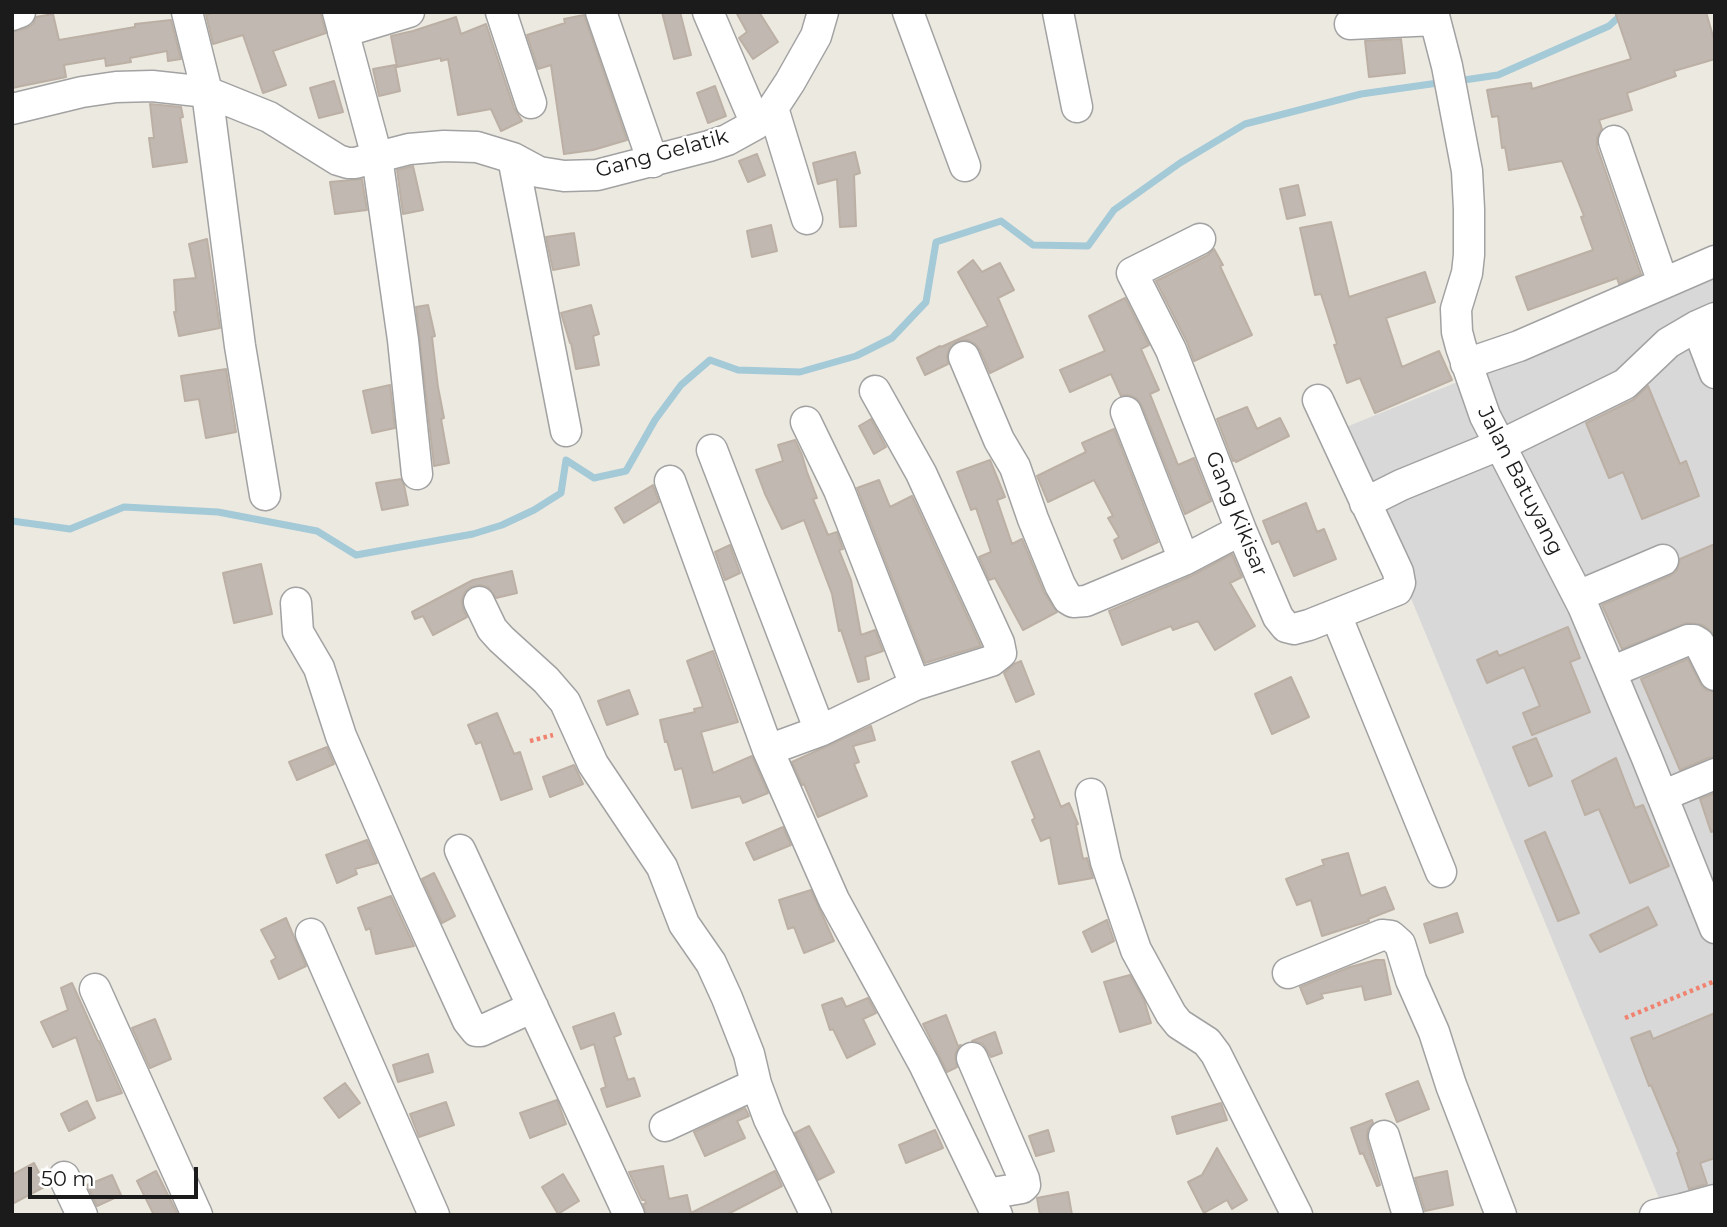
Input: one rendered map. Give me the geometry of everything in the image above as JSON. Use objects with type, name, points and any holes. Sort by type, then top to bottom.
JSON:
[{"type":"street","points":[[12,15],[20,12]]},
{"type":"street","points":[[187,12],[207,92],[240,346],[265,495]]},
{"type":"street","points":[[409,12],[341,22],[377,157],[403,340],[416,474]]},
{"type":"street","points":[[501,12],[531,103]]},
{"type":"street","points":[[601,12],[653,162]]},
{"type":"street","points":[[708,12],[764,116],[807,219]]},
{"type":"street","points":[[764,116],[816,36],[823,12]]},
{"type":"street","points":[[908,12],[965,166]]},
{"type":"street","points":[[1058,12],[1077,107]]},
{"type":"street","points":[[1350,24],[1434,16]]},
{"type":"street","name":"Jalan Batuyang","points":[[1434,16],[1447,65],[1467,171],[1469,255],[1467,273],[1456,309],[1457,332],[1466,364],[1485,416],[1578,596],[1715,928]]},
{"type":"street","name":"Gang Gelatik","points":[[12,109],[82,92],[116,87],[152,86],[207,92],[269,117],[338,160],[355,163],[409,149],[444,146],[477,148],[513,158],[539,172],[564,176],[597,175],[727,140],[764,116]]},
{"type":"street","points":[[1614,141],[1664,284]]},
{"type":"street","points":[[513,158],[566,431]]},
{"type":"street","name":"Gang Kikisar","points":[[1200,239],[1132,273],[1171,350],[1241,530],[1279,618],[1286,627],[1294,629],[1396,590],[1400,583],[1398,572],[1318,400]]},
{"type":"street","points":[[1466,364],[1519,346],[1715,261]]},
{"type":"street","points":[[1365,503],[1500,444],[1625,384],[1668,343],[1706,322],[1715,373]]},
{"type":"street","points":[[964,357],[999,440],[1014,467],[1060,585],[1073,602],[1086,601],[1184,560],[1241,530]]},
{"type":"street","points":[[768,750],[820,731],[915,685],[992,661],[1001,653],[999,643],[921,474],[875,391]]},
{"type":"street","points":[[1126,412],[1184,560]]},
{"type":"street","points":[[806,422],[839,489],[915,685]]},
{"type":"street","points":[[712,450],[820,731]]},
{"type":"street","points":[[670,481],[768,750],[834,900],[924,1064],[992,1204],[1025,1185],[972,1058]]},
{"type":"street","points":[[1578,596],[1663,560]]},
{"type":"street","points":[[479,602],[492,629],[546,680],[565,702],[593,764],[662,867],[684,924],[711,963],[727,998],[749,1054],[756,1084],[769,1119],[816,1215]]},
{"type":"street","points":[[296,603],[298,632],[319,668],[341,736],[468,1021],[476,1031],[481,1031],[533,1007]]},
{"type":"street","points":[[1336,615],[1441,873]]},
{"type":"street","points":[[1611,672],[1688,640],[1694,640],[1699,643],[1715,675]]},
{"type":"street","points":[[1662,796],[1715,774]]},
{"type":"street","points":[[1091,794],[1107,862],[1136,950],[1171,1014],[1179,1024],[1207,1042],[1216,1054],[1297,1215]]},
{"type":"street","points":[[460,850],[629,1215]]},
{"type":"street","points":[[311,934],[434,1215]]},
{"type":"street","points":[[1288,973],[1382,935],[1391,936],[1400,944],[1411,980],[1434,1032],[1451,1086],[1501,1215]]},
{"type":"street","points":[[95,989],[197,1215]]},
{"type":"street","points":[[665,1126],[756,1084]]},
{"type":"street","points":[[1384,1136],[1408,1215]]},
{"type":"street","points":[[64,1177],[82,1215]]},
{"type":"street","points":[[1655,1215],[1715,1200]]},
{"type":"path","points":[[1625,1018],[1715,981]]},
{"type":"shaded area","points":[[1715,278],[1715,1215],[1666,1215],[1341,429]]},
{"type":"building","points":[[215,12],[320,12],[326,33],[273,51],[286,85],[263,93],[243,35],[213,44],[206,15]]},
{"type":"building","points":[[662,12],[680,12],[691,55],[674,59]]},
{"type":"building","points":[[736,12],[759,12],[778,42],[753,59],[739,38],[747,32]]},
{"type":"building","points":[[1615,12],[1706,12],[1715,43],[1715,59],[1674,71],[1676,76],[1627,93],[1632,110],[1599,120],[1602,129],[1597,137],[1597,147],[1641,274],[1619,284],[1617,278],[1528,310],[1516,277],[1593,250],[1581,217],[1584,216],[1562,161],[1509,170],[1505,147],[1502,148],[1498,116],[1492,117],[1487,90],[1531,83],[1532,89],[1631,59]]},
{"type":"building","points":[[53,14],[59,40],[135,27],[135,24],[171,20],[181,59],[168,61],[167,51],[106,66],[105,58],[64,65],[66,77],[12,88],[12,32],[27,28],[33,24],[36,17]]},
{"type":"building","points":[[584,15],[627,140],[593,150],[564,154],[551,65],[538,69],[527,35],[565,23],[564,19]]},
{"type":"building","points":[[456,17],[461,34],[486,24],[514,108],[522,121],[501,131],[491,109],[458,115],[448,59],[397,67],[391,36]]},
{"type":"building","points":[[1401,39],[1405,73],[1369,77],[1365,41]]},
{"type":"building","points":[[395,65],[400,91],[379,96],[373,69]]},
{"type":"building","points":[[334,81],[343,112],[319,118],[310,88]]},
{"type":"building","points":[[715,86],[726,116],[708,123],[697,93]]},
{"type":"building","points":[[150,104],[181,107],[183,117],[180,118],[187,162],[153,167],[149,138],[154,138]]},
{"type":"building","points":[[855,152],[860,173],[854,175],[856,226],[840,227],[837,179],[818,184],[813,163]]},
{"type":"building","points":[[757,154],[765,175],[748,182],[739,161]]},
{"type":"building","points":[[413,166],[423,210],[403,214],[397,170]]},
{"type":"building","points":[[362,179],[367,210],[335,214],[330,182]]},
{"type":"building","points":[[1298,185],[1305,215],[1287,219],[1280,189]]},
{"type":"building","points":[[1331,222],[1349,297],[1425,272],[1435,302],[1386,318],[1402,367],[1439,351],[1452,380],[1375,413],[1360,378],[1347,383],[1321,294],[1315,295],[1300,228]]},
{"type":"building","points":[[771,225],[777,251],[752,257],[747,231]]},
{"type":"building","points":[[574,233],[579,265],[553,270],[546,237]]},
{"type":"building","points":[[207,239],[220,328],[179,336],[174,312],[174,280],[196,278],[189,244]]},
{"type":"building","points":[[1214,249],[1252,335],[1194,361],[1156,281],[1208,255]]},
{"type":"building","points":[[973,260],[982,272],[1000,263],[1014,290],[998,298],[1023,357],[990,373],[975,344],[967,340],[958,341],[950,347],[948,364],[925,375],[917,358],[988,326],[958,272]]},
{"type":"building","points":[[1125,298],[1149,345],[1141,349],[1159,390],[1150,394],[1178,465],[1194,458],[1211,501],[1185,514],[1137,399],[1129,395],[1121,396],[1111,374],[1070,392],[1060,370],[1105,351],[1089,316]]},
{"type":"building","points":[[428,305],[435,336],[432,337],[444,418],[441,419],[449,463],[434,466],[416,307]]},
{"type":"building","points":[[591,305],[599,334],[593,336],[599,365],[576,369],[561,313]]},
{"type":"building","points":[[226,369],[236,432],[206,438],[199,399],[185,401],[181,376]]},
{"type":"building","points":[[390,385],[395,428],[372,433],[363,391]]},
{"type":"building","points":[[1648,386],[1680,464],[1686,461],[1699,496],[1642,519],[1623,472],[1609,478],[1586,423],[1633,400]]},
{"type":"building","points":[[1247,407],[1257,429],[1280,418],[1289,436],[1236,462],[1233,461],[1217,419]]},
{"type":"building","points":[[871,419],[886,447],[874,454],[859,426]]},
{"type":"building","points":[[1114,429],[1158,542],[1122,559],[1114,540],[1119,537],[1108,518],[1113,516],[1094,480],[1048,502],[1037,476],[1086,452],[1082,443]]},
{"type":"building","points":[[795,440],[817,498],[813,499],[828,535],[837,532],[843,549],[839,550],[851,580],[861,635],[875,630],[883,651],[865,657],[869,679],[858,682],[841,630],[839,631],[832,594],[804,520],[782,529],[756,470],[783,461],[778,445]]},
{"type":"building","points":[[990,460],[1005,497],[997,500],[1012,544],[1022,539],[1044,592],[1057,612],[1023,630],[995,578],[989,580],[979,557],[991,552],[976,508],[971,510],[957,472]]},
{"type":"building","points":[[401,479],[408,505],[382,510],[376,483]]},
{"type":"building","points":[[879,480],[890,507],[912,496],[981,646],[925,663],[857,488]]},
{"type":"building","points":[[653,485],[659,502],[624,523],[615,508]]},
{"type":"building","points":[[1306,503],[1317,532],[1324,529],[1336,559],[1294,576],[1279,541],[1272,544],[1263,521]]},
{"type":"building","points":[[1715,544],[1715,635],[1703,625],[1687,623],[1622,649],[1602,605],[1670,576],[1677,570],[1680,559]]},
{"type":"building","points":[[730,545],[740,573],[725,580],[715,552]]},
{"type":"building","points":[[1232,554],[1242,577],[1230,583],[1255,626],[1215,650],[1198,621],[1173,630],[1171,626],[1122,645],[1109,611],[1191,576]]},
{"type":"building","points":[[261,564],[272,614],[234,623],[223,573]]},
{"type":"building","points":[[512,571],[517,593],[496,598],[488,587],[471,587],[462,600],[467,617],[433,635],[423,616],[415,619],[412,612],[473,580]]},
{"type":"building","points":[[1568,627],[1580,658],[1570,662],[1590,712],[1532,735],[1523,713],[1540,706],[1524,667],[1487,683],[1477,660],[1497,651],[1499,656]]},
{"type":"building","points":[[713,651],[738,722],[701,732],[713,773],[752,756],[768,793],[743,803],[740,796],[692,808],[682,768],[675,770],[660,720],[695,712],[694,709],[703,707],[687,661]]},
{"type":"building","points":[[1688,659],[1700,683],[1706,690],[1715,692],[1715,757],[1680,770],[1641,679]]},
{"type":"building","points":[[1021,661],[1034,694],[1016,702],[1004,673]]},
{"type":"building","points":[[1291,677],[1309,717],[1272,734],[1255,694]]},
{"type":"building","points":[[629,690],[638,714],[607,725],[598,701]]},
{"type":"building","points":[[497,713],[514,754],[520,752],[532,789],[501,800],[481,742],[476,744],[468,725]]},
{"type":"building","points":[[871,726],[875,740],[853,746],[859,762],[854,764],[867,796],[818,817],[792,762]]},
{"type":"building","points":[[1536,738],[1552,776],[1529,786],[1513,747]]},
{"type":"building","points":[[327,747],[334,764],[297,780],[289,762]]},
{"type":"building","points":[[1039,751],[1061,807],[1069,803],[1078,824],[1076,825],[1083,859],[1087,858],[1093,878],[1059,884],[1050,837],[1041,841],[1032,820],[1035,818],[1012,762]]},
{"type":"building","points":[[1616,758],[1635,808],[1643,805],[1669,866],[1630,883],[1599,809],[1585,815],[1572,781]]},
{"type":"building","points":[[574,765],[583,784],[550,797],[543,777]]},
{"type":"building","points":[[1715,793],[1715,831],[1711,832],[1700,799]]},
{"type":"building","points":[[783,827],[791,845],[754,860],[746,843]]},
{"type":"building","points":[[1545,832],[1579,913],[1558,921],[1525,841]]},
{"type":"building","points":[[367,840],[377,863],[355,869],[357,874],[337,883],[326,855]]},
{"type":"building","points":[[1348,853],[1361,896],[1385,887],[1394,909],[1368,919],[1369,921],[1322,936],[1311,900],[1297,905],[1286,879],[1324,865],[1322,860]]},
{"type":"building","points":[[434,873],[455,916],[442,923],[422,879]]},
{"type":"building","points":[[811,890],[834,941],[804,953],[794,927],[788,929],[779,900]]},
{"type":"building","points":[[391,896],[414,946],[376,954],[370,928],[366,930],[358,908]]},
{"type":"building","points":[[1648,907],[1657,925],[1600,952],[1590,935]]},
{"type":"building","points":[[1457,913],[1463,932],[1430,943],[1424,924]]},
{"type":"building","points":[[286,918],[306,966],[279,979],[271,961],[276,958],[261,930]]},
{"type":"building","points":[[1107,920],[1114,941],[1092,952],[1083,932]]},
{"type":"building","points":[[1384,960],[1391,994],[1365,1000],[1362,986],[1321,994],[1323,998],[1307,1004],[1300,987],[1350,967]]},
{"type":"building","points":[[1130,975],[1144,1000],[1151,1023],[1120,1032],[1104,982]]},
{"type":"building","points":[[72,983],[122,1093],[97,1101],[76,1037],[53,1047],[41,1022],[68,1010],[61,988]]},
{"type":"building","points":[[842,998],[846,1007],[868,998],[876,1013],[863,1019],[875,1044],[847,1058],[833,1029],[830,1030],[822,1005]]},
{"type":"building","points":[[614,1013],[621,1034],[614,1037],[628,1080],[634,1078],[640,1096],[607,1107],[601,1089],[606,1087],[594,1044],[581,1049],[573,1027]]},
{"type":"building","points":[[1715,1013],[1715,1158],[1700,1163],[1707,1184],[1689,1189],[1677,1153],[1679,1152],[1631,1038],[1650,1031],[1653,1039]]},
{"type":"building","points":[[946,1015],[958,1046],[961,1045],[955,1055],[957,1067],[947,1072],[923,1024]]},
{"type":"building","points":[[155,1019],[171,1059],[150,1068],[132,1028]]},
{"type":"building","points":[[995,1032],[1002,1053],[991,1057],[983,1044],[972,1041]]},
{"type":"building","points":[[428,1054],[433,1072],[398,1082],[393,1065]]},
{"type":"building","points":[[1418,1081],[1429,1109],[1397,1122],[1386,1094]]},
{"type":"building","points":[[345,1083],[360,1103],[339,1118],[324,1098]]},
{"type":"building","points":[[557,1100],[566,1124],[530,1138],[520,1113]]},
{"type":"building","points":[[87,1101],[95,1118],[69,1131],[61,1114]]},
{"type":"building","points":[[446,1102],[454,1125],[419,1137],[410,1114]]},
{"type":"building","points":[[1221,1103],[1227,1120],[1177,1134],[1172,1117]]},
{"type":"building","points":[[745,1108],[749,1116],[737,1121],[745,1138],[705,1156],[694,1132]]},
{"type":"building","points":[[1372,1120],[1373,1123],[1367,1131],[1367,1140],[1380,1185],[1377,1186],[1363,1153],[1360,1154],[1351,1128]]},
{"type":"building","points":[[809,1126],[834,1172],[818,1180],[795,1133]]},
{"type":"building","points":[[935,1130],[943,1148],[906,1163],[899,1145]]},
{"type":"building","points":[[1048,1130],[1054,1151],[1036,1156],[1029,1136]]},
{"type":"building","points":[[1217,1148],[1247,1200],[1232,1209],[1227,1200],[1204,1213],[1188,1182],[1202,1175]]},
{"type":"building","points":[[34,1163],[46,1186],[12,1204],[12,1175]]},
{"type":"building","points":[[663,1166],[669,1199],[687,1195],[691,1213],[775,1171],[782,1186],[726,1215],[646,1215],[643,1204],[646,1204],[645,1200],[642,1200],[629,1172]]},
{"type":"building","points":[[156,1171],[178,1215],[154,1215],[137,1181]]},
{"type":"building","points":[[1447,1171],[1453,1205],[1425,1211],[1415,1178]]},
{"type":"building","points":[[563,1174],[579,1201],[558,1214],[542,1187]]},
{"type":"building","points":[[112,1175],[121,1195],[97,1206],[87,1185]]},
{"type":"building","points":[[1068,1192],[1072,1215],[1040,1215],[1037,1198]]},
{"type":"waterway","points":[[1457,81],[1498,75],[1609,26],[1622,14]]},
{"type":"waterway","points":[[12,521],[70,529],[124,507],[218,512],[317,531],[356,555],[473,534],[502,525],[561,493],[566,460],[594,478],[626,471],[655,420],[681,385],[710,360],[738,370],[800,372],[856,356],[892,338],[926,302],[936,242],[1001,221],[1033,245],[1088,246],[1114,210],[1180,163],[1245,124],[1361,94],[1445,82]]}]
